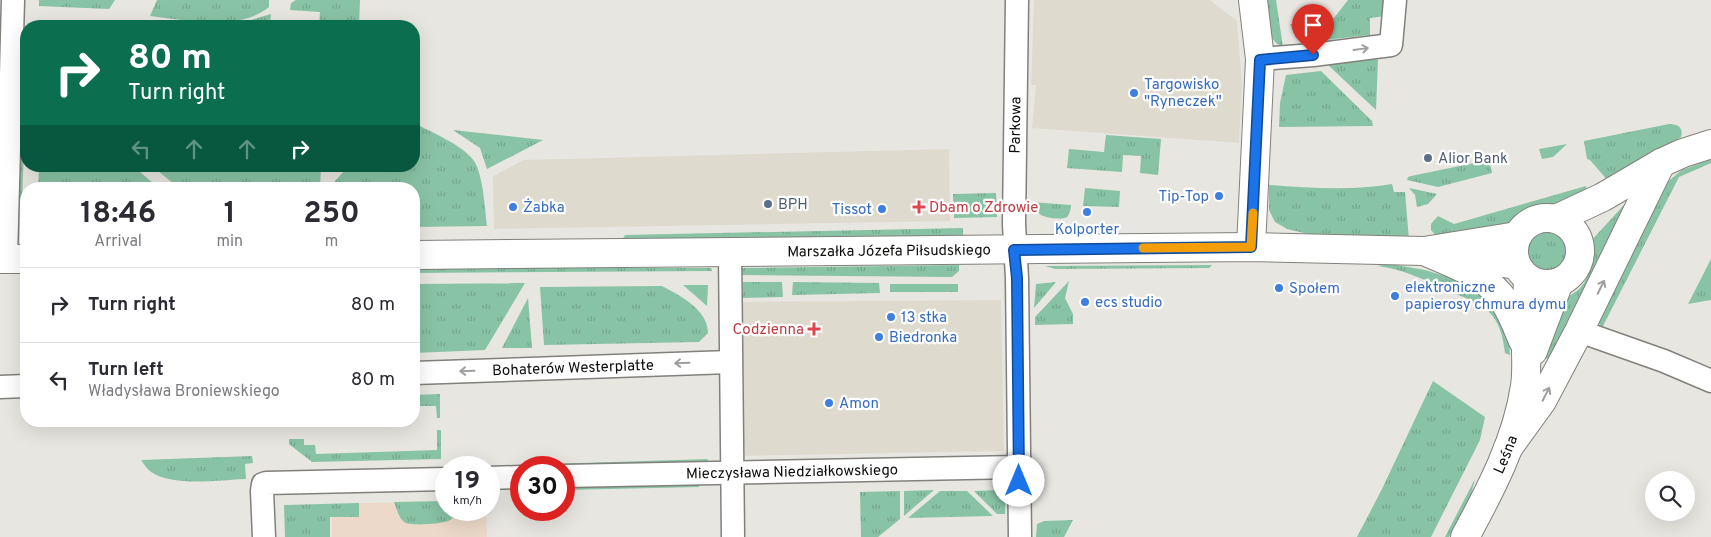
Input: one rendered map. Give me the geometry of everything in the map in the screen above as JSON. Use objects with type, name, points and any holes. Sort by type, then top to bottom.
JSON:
[{"type":"street","points":[[11,259],[13,0]]},
{"type":"street","name":"Parkowa","points":[[1017,0],[1014,250],[1017,278],[1020,537]]},
{"type":"street","points":[[1251,247],[1260,60],[1253,0]]},
{"type":"street","points":[[1260,60],[1391,45],[1395,0]]},
{"type":"street","points":[[1556,219],[1570,228],[1577,237],[1579,259],[1575,269],[1568,277],[1559,282],[1543,284],[1522,272],[1514,252],[1517,236],[1529,224],[1540,220],[1556,219],[1603,197],[1661,163],[1683,153],[1711,144]]},
{"type":"street","points":[[1508,448],[1542,401],[1579,331],[1661,163]]},
{"type":"street","points":[[1579,244],[1630,182]]},
{"type":"street","name":"Marszałka Józefa Piłsudskiego","points":[[420,255],[1251,247],[1424,251],[1517,236]]},
{"type":"street","points":[[1424,251],[1457,265],[1498,292],[1505,301],[1515,322],[1527,357]]},
{"type":"street","name":"Marszałka Józefa Piłsudskiego","points":[[1424,251],[1522,272]]},
{"type":"street","points":[[730,252],[733,537]]},
{"type":"street","name":"Leśna","points":[[1465,537],[1491,488],[1508,448],[1521,406],[1527,357],[1522,272]]},
{"type":"street","name":"Leśna","points":[[1527,357],[1559,282]]},
{"type":"street","points":[[1579,331],[1711,381]]},
{"type":"street","name":"Bohaterów Westerplatte","points":[[420,373],[730,362]]},
{"type":"street","points":[[0,386],[20,386]]},
{"type":"street","name":"Mieczysława Niedziałkowskiego","points":[[575,476],[1018,467]]},
{"type":"street","points":[[264,537],[263,484],[435,479]]},
{"type":"shaded area","points":[[1034,0],[1210,0],[1237,21],[1242,83],[1239,143],[1032,128],[1036,85],[1031,85]]},
{"type":"shaded area","points":[[949,149],[950,221],[494,229],[493,176],[524,160]]},
{"type":"shaded area","points":[[1001,300],[1004,451],[736,456],[735,302]]},
{"type":"shaded area","points":[[435,501],[435,521],[486,521],[487,537],[332,537],[332,504]]},
{"type":"green space","points":[[39,0],[115,0],[109,9],[39,6]]},
{"type":"green space","points":[[157,0],[269,0],[269,7],[257,15],[243,20],[181,20],[150,16]]},
{"type":"green space","points":[[296,0],[360,0],[359,20],[319,20],[320,12],[290,10],[291,3]]},
{"type":"green space","points":[[1264,0],[1276,0],[1283,47],[1269,33]]},
{"type":"green space","points":[[1348,0],[1388,0],[1386,16],[1370,18],[1370,35],[1316,41]]},
{"type":"green space","points":[[271,14],[270,20],[251,20]]},
{"type":"green space","points":[[1319,22],[1306,40],[1294,33],[1290,24]]},
{"type":"green space","points":[[1371,58],[1378,60],[1376,110],[1328,65]]},
{"type":"green space","points":[[1321,71],[1372,121],[1373,126],[1279,127],[1280,103],[1286,75]]},
{"type":"green space","points":[[20,89],[20,172],[23,172],[23,182],[20,182],[20,203],[16,204]]},
{"type":"green space","points":[[1669,124],[1681,128],[1681,137],[1609,182],[1587,159],[1584,141]]},
{"type":"green space","points":[[420,126],[455,144],[474,161],[482,183],[487,226],[420,227],[420,182],[335,181],[343,172],[420,172]]},
{"type":"green space","points":[[453,130],[543,140],[487,169],[480,148]]},
{"type":"green space","points":[[1106,135],[1161,139],[1158,175],[1140,173],[1141,156],[1123,155],[1122,172],[1067,168],[1069,149],[1104,152]]},
{"type":"green space","points":[[1567,144],[1553,157],[1542,159],[1539,149]]},
{"type":"green space","points":[[1711,159],[1711,163],[1679,177],[1602,328],[1598,322],[1666,183],[1682,170]]},
{"type":"green space","points":[[1489,160],[1492,173],[1438,187],[1407,180],[1411,176]]},
{"type":"green space","points":[[39,172],[140,172],[152,182],[38,182]]},
{"type":"green space","points":[[159,172],[321,172],[320,182],[171,182]]},
{"type":"green space","points":[[1392,184],[1394,192],[1405,192],[1409,240],[1308,234],[1287,229],[1275,222],[1269,210],[1269,185],[1346,188]]},
{"type":"green space","points":[[1586,186],[1587,192],[1553,209],[1534,211],[1514,225],[1438,238],[1431,230],[1431,224],[1438,216],[1454,224]]},
{"type":"green space","points":[[1085,188],[1120,191],[1119,207],[1083,206]]},
{"type":"green space","points":[[1409,188],[1437,194],[1428,204],[1417,207],[1415,195]]},
{"type":"green space","points":[[996,193],[997,217],[954,218],[953,194]]},
{"type":"green space","points":[[1634,194],[1553,361],[1545,358],[1552,324],[1560,305],[1581,287],[1587,277],[1591,259],[1590,242]]},
{"type":"green space","points":[[1031,202],[1071,205],[1070,213],[1067,217],[1050,218],[1041,215]]},
{"type":"green space","points":[[963,228],[963,237],[622,240],[625,235]]},
{"type":"green space","points":[[1547,229],[1562,235],[1568,250],[1562,265],[1547,271],[1532,265],[1526,250],[1532,235]]},
{"type":"green space","points":[[1711,259],[1711,300],[1688,304]]},
{"type":"green space","points":[[1390,264],[1425,270],[1458,280],[1495,303],[1509,340],[1510,355],[1505,353],[1498,325],[1488,311],[1470,300],[1415,276],[1377,266]]},
{"type":"green space","points":[[959,265],[959,271],[952,277],[737,275],[738,268]]},
{"type":"green space","points":[[1212,265],[1209,268],[1055,269],[1045,266]]},
{"type":"green space","points":[[420,268],[711,268],[712,271],[420,273]]},
{"type":"green space","points":[[1069,281],[1065,298],[1073,314],[1073,324],[1035,325],[1035,317]]},
{"type":"green space","points":[[743,282],[782,282],[783,297],[743,298]]},
{"type":"green space","points":[[793,282],[879,283],[880,293],[792,295]]},
{"type":"green space","points":[[1056,282],[1034,308],[1036,284]]},
{"type":"green space","points":[[525,283],[485,350],[420,353],[420,284]]},
{"type":"green space","points":[[890,284],[958,284],[958,292],[890,292]]},
{"type":"green space","points":[[683,285],[708,285],[707,306]]},
{"type":"green space","points":[[662,286],[692,305],[703,317],[708,333],[699,342],[544,345],[540,287]]},
{"type":"green space","points":[[528,298],[532,348],[502,348]]},
{"type":"green space","points":[[1433,381],[1485,417],[1480,440],[1431,537],[1357,537],[1382,489]]},
{"type":"green space","points":[[440,394],[440,418],[437,418],[436,406],[420,406],[420,395]]},
{"type":"green space","points":[[437,430],[441,430],[441,456],[435,456],[435,459],[312,462],[289,444],[289,439],[304,439],[304,445],[315,445],[316,454],[437,450]]},
{"type":"green space","points":[[252,456],[253,463],[245,464],[246,479],[197,482],[160,477],[150,471],[141,460]]},
{"type":"green space","points":[[708,459],[707,462],[575,465],[575,463]]},
{"type":"green space","points":[[1475,479],[1470,498],[1449,537],[1445,537]]},
{"type":"green space","points":[[699,483],[699,487],[575,490],[575,487]]},
{"type":"green space","points":[[934,490],[904,516],[904,491]]},
{"type":"green space","points":[[900,491],[900,519],[878,537],[861,537],[860,492]]},
{"type":"green space","points":[[940,491],[967,491],[993,516],[908,518]]},
{"type":"green space","points":[[974,491],[1003,491],[1005,495],[1005,514],[997,514]]},
{"type":"green space","points":[[435,501],[435,521],[447,521],[442,523],[406,523],[398,514],[394,502]]},
{"type":"green space","points":[[359,503],[359,517],[330,517],[330,537],[285,537],[284,505]]},
{"type":"green space","points":[[1073,520],[1064,537],[1036,537],[1037,524],[1044,521]]},
{"type":"slow traffic","points":[[1143,248],[1251,247],[1253,213]]},
{"type":"place","name":"Targowisko \"Ryneczek\"","points":[[1134,93]]},
{"type":"place","name":"Alior Bank","points":[[1428,158]]},
{"type":"place","name":"Tip-Top","points":[[1219,196]]},
{"type":"place","name":"BPH","points":[[768,204]]},
{"type":"place","name":"Żabka","points":[[513,207]]},
{"type":"place","name":"Dbam o Zdrowie","points":[[919,207]]},
{"type":"place","name":"Tissot","points":[[882,209]]},
{"type":"place","name":"Kolporter","points":[[1087,212]]},
{"type":"place","name":"Społem","points":[[1279,288]]},
{"type":"place","name":"elektroniczne papierosy chmura dymu","points":[[1395,296]]},
{"type":"place","name":"ecs studio","points":[[1085,302]]},
{"type":"place","name":"13 stka","points":[[891,317]]},
{"type":"place","name":"Codzienna","points":[[814,329]]},
{"type":"place","name":"Biedronka","points":[[879,337]]},
{"type":"place","name":"Amon","points":[[829,403]]},
{"type":"route","points":[[1019,481],[1017,278],[1014,250],[1251,247],[1260,60],[1313,55]]}]
